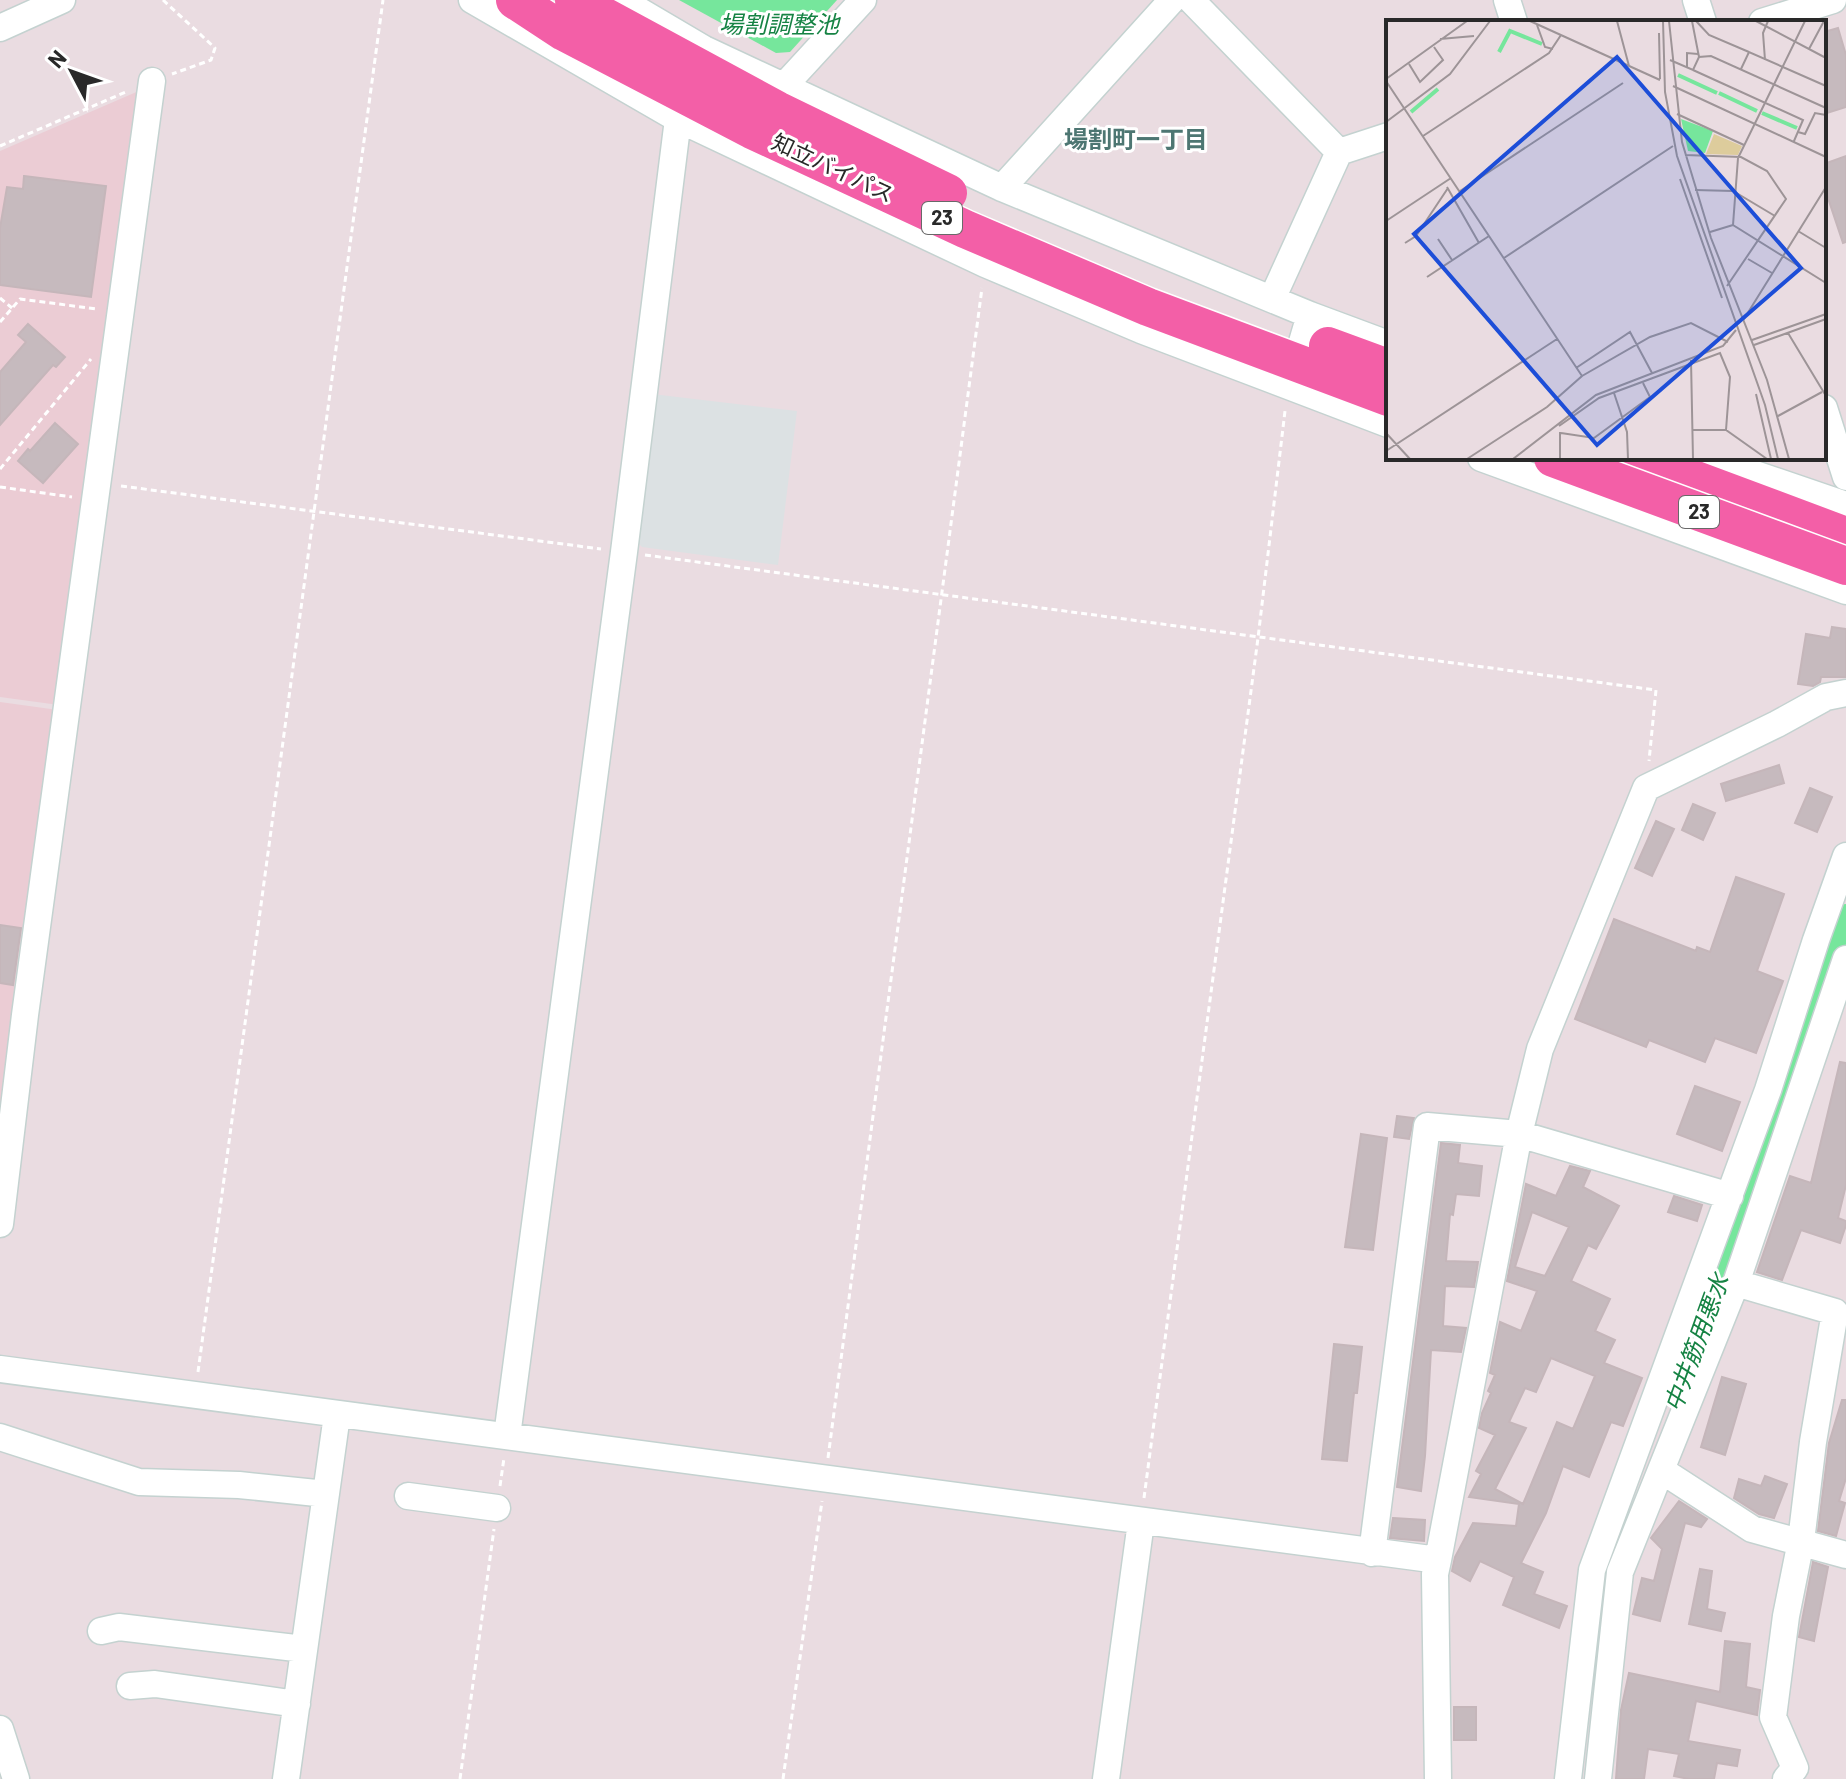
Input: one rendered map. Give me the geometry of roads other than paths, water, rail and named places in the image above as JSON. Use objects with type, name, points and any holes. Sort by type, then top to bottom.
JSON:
[{"type":"highway","name":"知立バイパス","points":[[515,0],[564,32],[752,130],[965,229],[1148,307],[1386,396]]},
{"type":"highway","name":"知立バイパス","points":[[574,0],[777,110],[990,212],[1161,286],[1386,367]]},
{"type":"highway","name":"23","points":[[1558,460],[1846,566]]},
{"type":"highway","name":"23","points":[[1642,460],[1846,536]]},
{"type":"street","points":[[0,28],[62,0]]},
{"type":"street","points":[[472,0],[678,119],[985,264],[1141,330],[1386,423]]},
{"type":"street","points":[[621,0],[704,49],[1002,188],[1386,343]]},
{"type":"street","points":[[783,87],[863,0]]},
{"type":"street","points":[[1002,188],[1172,0]]},
{"type":"street","points":[[1191,0],[1339,152]]},
{"type":"street","points":[[1507,0],[1513,20]]},
{"type":"street","points":[[1696,0],[1702,20]]},
{"type":"street","points":[[1768,20],[1833,0]]},
{"type":"street","points":[[507,1436],[678,119],[704,49]]},
{"type":"street","points":[[0,1224],[25,1015],[152,81]]},
{"type":"street","points":[[1272,299],[1339,152],[1386,137]]},
{"type":"street","points":[[1288,387],[1310,315]]},
{"type":"street","points":[[1826,414],[1846,477]]},
{"type":"street","points":[[1486,460],[1846,591]]},
{"type":"street","points":[[1603,503],[1614,460]]},
{"type":"street","points":[[1714,460],[1846,505]]},
{"type":"street","points":[[1438,1779],[1435,1574],[1519,1134],[1540,1049],[1646,788],[1826,697],[1846,693]]},
{"type":"street","points":[[1568,1779],[1592,1570],[1768,1090],[1846,856]]},
{"type":"street","points":[[1598,1779],[1620,1572],[1736,1283],[1846,957],[1816,940]]},
{"type":"street","points":[[1372,1553],[1427,1126],[1519,1134],[1730,1196]]},
{"type":"street","points":[[1736,1283],[1835,1312],[1813,1442],[1801,1541],[1786,1616],[1773,1717],[1795,1768],[1786,1779]]},
{"type":"street","points":[[0,1369],[1438,1560]]},
{"type":"street","points":[[286,1779],[337,1415]]},
{"type":"street","points":[[0,1437],[139,1482],[239,1485],[326,1494]]},
{"type":"street","points":[[1661,1470],[1752,1529],[1846,1555]]},
{"type":"street","points":[[408,1496],[497,1508]]},
{"type":"street","points":[[1106,1779],[1141,1522]]},
{"type":"street","points":[[101,1631],[119,1627],[304,1649]]},
{"type":"street","points":[[130,1686],[155,1684],[297,1704]]},
{"type":"street","points":[[0,1729],[16,1779]]},
{"type":"water","name":"場割調整池","points":[[679,0],[837,0],[790,52],[776,53]]},
{"type":"waterway","name":"中井筋用悪水","points":[[1699,1345],[1846,914]]},
{"type":"district","name":"場割町一丁目","points":[[1136,140]]}]
